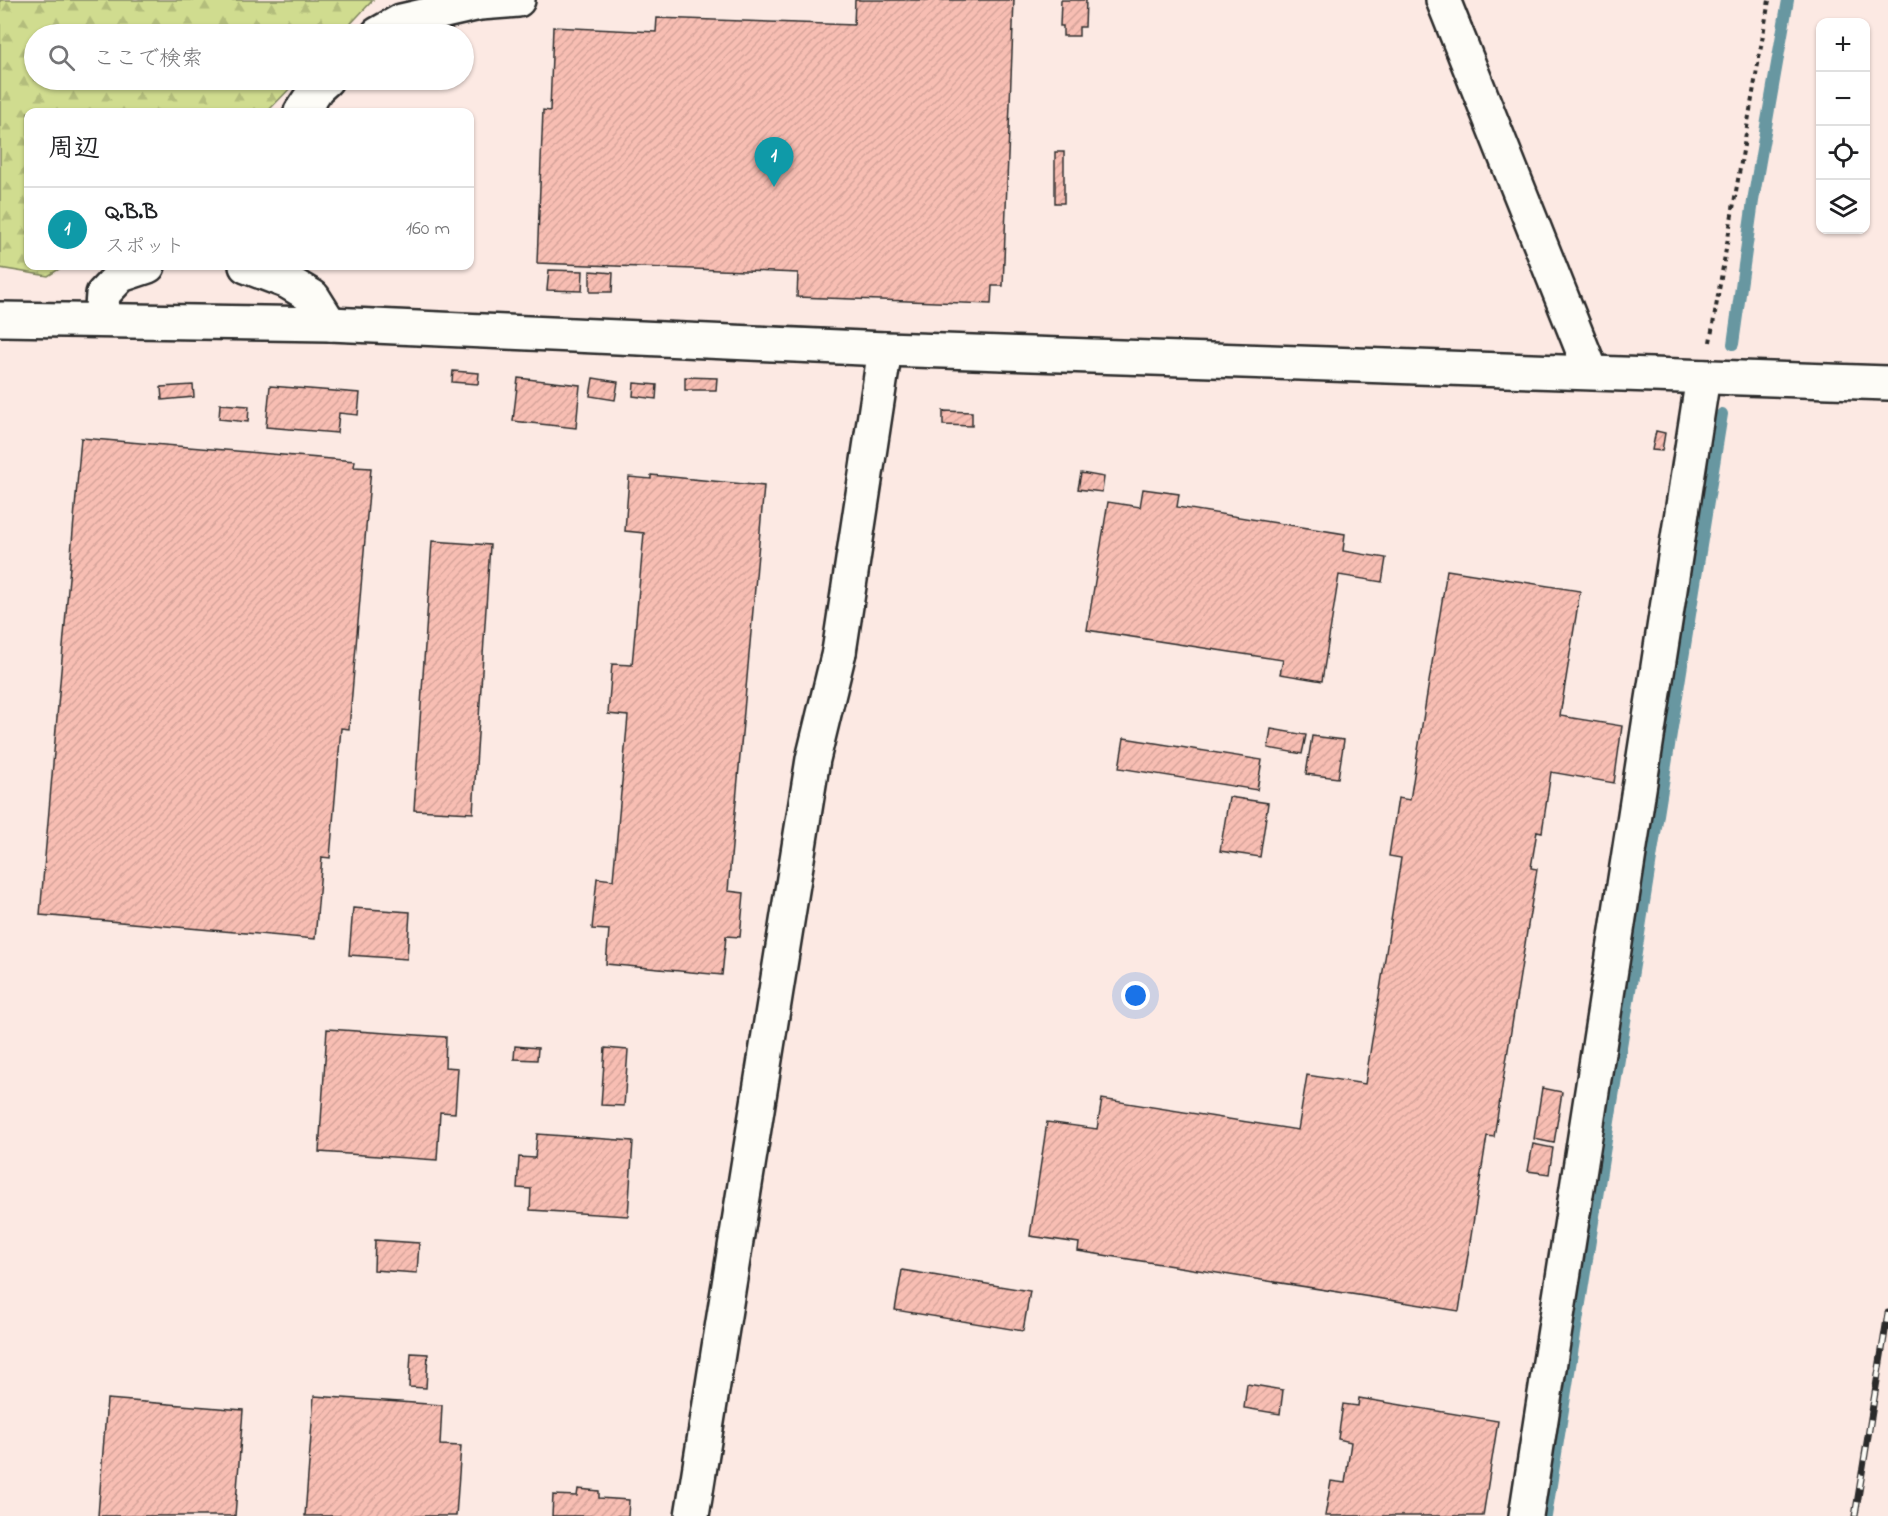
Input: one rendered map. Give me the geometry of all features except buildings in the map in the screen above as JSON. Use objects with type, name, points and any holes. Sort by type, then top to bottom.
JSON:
[{"type":"street","points":[[395,24],[480,3],[518,0]]},
{"type":"street","points":[[1443,0],[1591,371]]},
{"type":"street","points":[[304,108],[316,90]]},
{"type":"street","points":[[101,320],[103,294],[120,274],[134,270]]},
{"type":"street","points":[[256,270],[288,282],[313,297],[330,324]]},
{"type":"street","points":[[0,319],[330,324],[885,349],[1591,371],[1888,383]]},
{"type":"street","points":[[692,1516],[813,759],[839,652],[885,349]]},
{"type":"street","points":[[1526,1516],[1703,377]]},
{"type":"path","points":[[1703,377],[1769,0]]},
{"type":"green space","points":[[0,0],[373,0],[350,24],[24,24],[24,90],[288,90],[271,108],[24,108],[24,270],[58,270],[48,276],[0,268]]},
{"type":"waterway","points":[[1733,344],[1753,201],[1788,0]]},
{"type":"waterway","points":[[1546,1516],[1722,414]]},
{"type":"railway","points":[[1855,1516],[1888,1313]]},
{"type":"place","name":"Q.B.B","points":[[774,187]]}]
